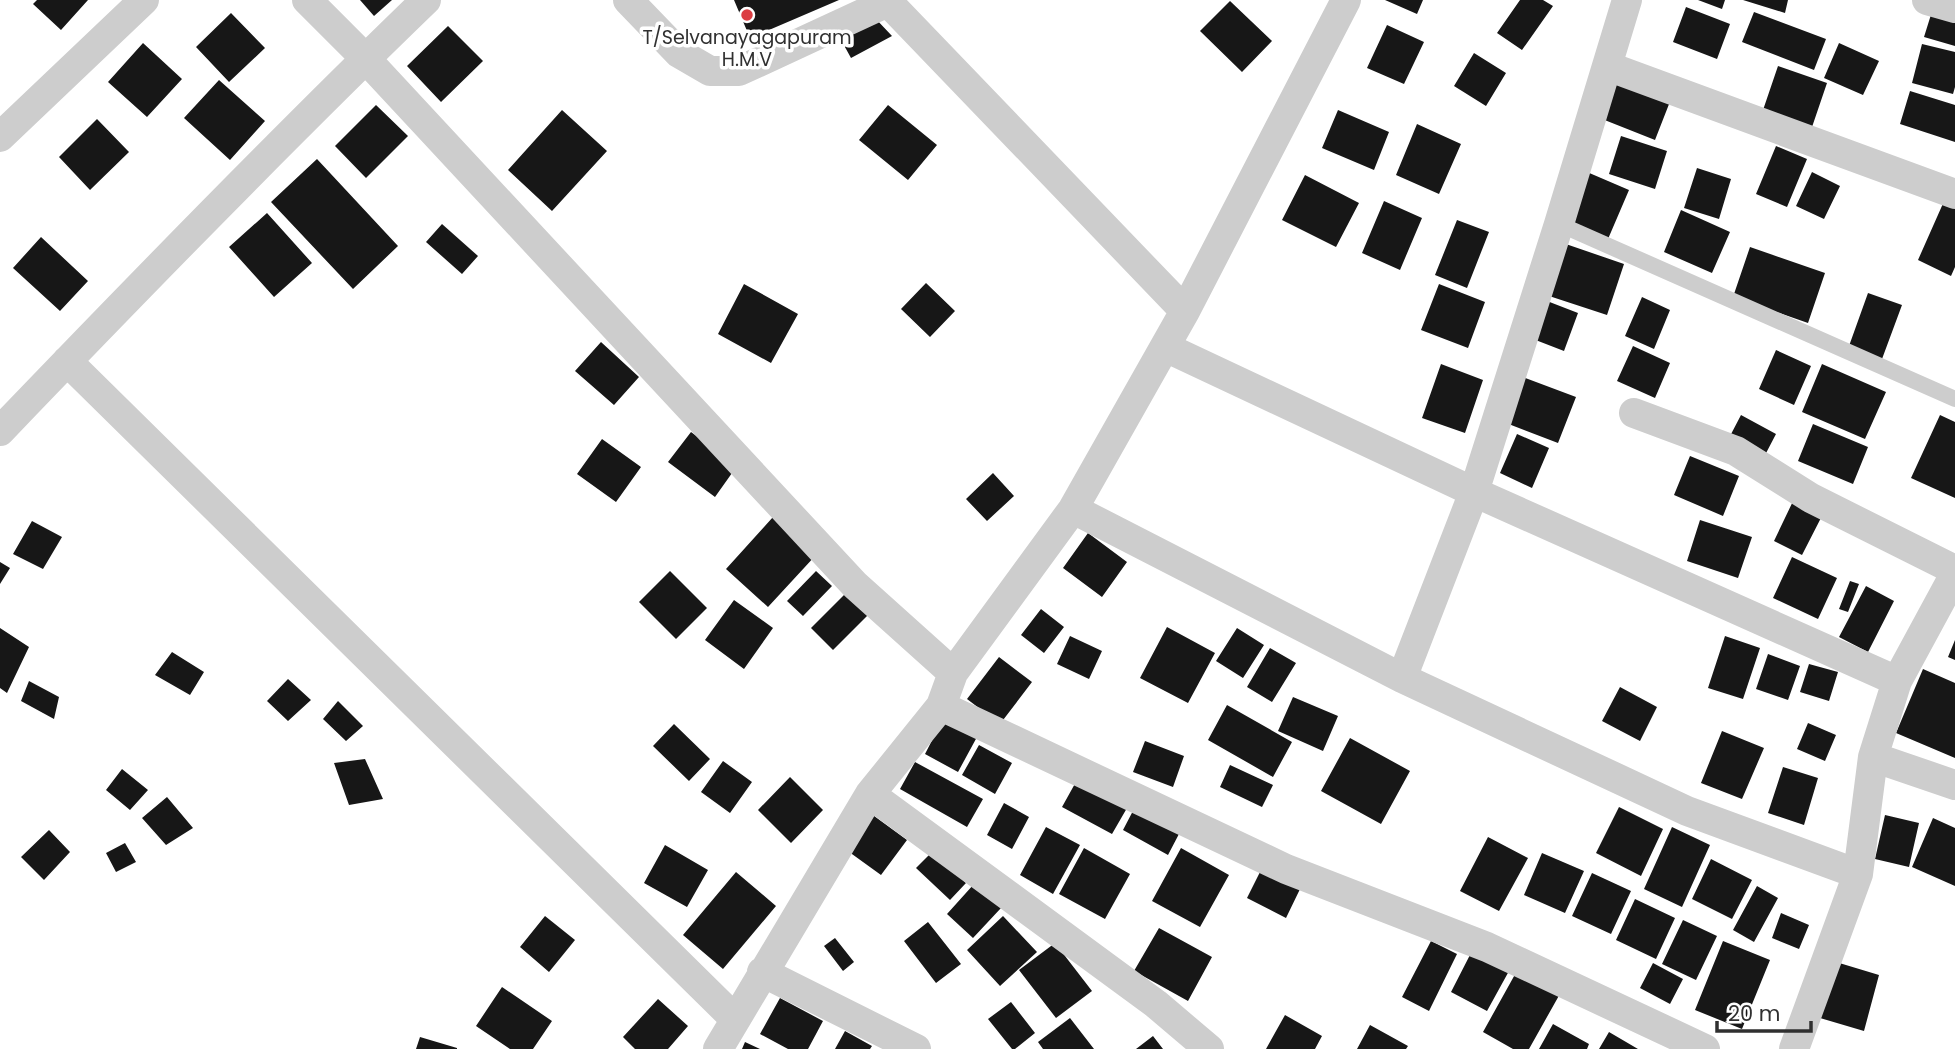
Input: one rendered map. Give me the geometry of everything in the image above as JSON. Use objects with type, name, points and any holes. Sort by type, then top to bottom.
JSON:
[{"type":"street","points":[[0,137],[144,0]]},
{"type":"street","points":[[307,0],[365,58],[855,585],[953,673]]},
{"type":"street","points":[[0,431],[365,58],[426,0]]},
{"type":"street","points":[[628,0],[679,53],[710,71],[738,71],[888,2],[1185,311]]},
{"type":"street","points":[[718,1049],[870,794],[941,706],[953,673],[1073,509],[1185,311],[1346,0]]},
{"type":"street","points":[[1402,678],[1474,492],[1627,0]]},
{"type":"street","points":[[1927,0],[1955,8]]},
{"type":"street","points":[[1607,66],[1955,194]]},
{"type":"street","points":[[1165,347],[1474,492],[1898,681]]},
{"type":"street","points":[[67,361],[735,1019]]},
{"type":"street","points":[[1634,413],[1736,451],[1811,498],[1955,572],[1898,681],[1873,757],[1858,874],[1794,1049]]},
{"type":"street","points":[[1073,509],[1402,678],[1687,811],[1858,874]]},
{"type":"street","points":[[941,706],[1286,869],[1487,947],[1705,1049]]},
{"type":"street","points":[[1873,757],[1955,785]]},
{"type":"street","points":[[870,794],[1156,1004],[1209,1049]]},
{"type":"street","points":[[762,972],[916,1049]]},
{"type":"lane","points":[[1559,225],[1955,400]]},
{"type":"building","points":[[37,0],[88,0],[61,30],[33,4]]},
{"type":"building","points":[[360,0],[392,0],[374,16]]},
{"type":"building","points":[[734,0],[839,0],[750,38]]},
{"type":"building","points":[[1385,0],[1423,0],[1417,14]]},
{"type":"building","points":[[1520,0],[1543,0],[1553,6],[1522,50],[1497,33]]},
{"type":"building","points":[[1698,0],[1725,0],[1722,9]]},
{"type":"building","points":[[1743,0],[1788,0],[1785,13]]},
{"type":"building","points":[[1230,1],[1272,41],[1242,72],[1200,31]]},
{"type":"building","points":[[1934,5],[1955,11],[1955,46],[1924,37]]},
{"type":"building","points":[[1686,7],[1730,24],[1717,59],[1673,42]]},
{"type":"building","points":[[1754,12],[1826,39],[1814,70],[1742,42]]},
{"type":"building","points":[[231,13],[265,48],[229,82],[196,47]]},
{"type":"building","points":[[875,18],[892,36],[851,58],[840,38]]},
{"type":"building","points":[[1387,25],[1424,42],[1404,84],[1367,68]]},
{"type":"building","points":[[448,26],[483,61],[441,102],[407,66]]},
{"type":"building","points":[[143,43],[182,79],[147,117],[108,82]]},
{"type":"building","points":[[1839,43],[1879,61],[1863,95],[1824,78]]},
{"type":"building","points":[[1922,44],[1955,52],[1953,94],[1912,83]]},
{"type":"building","points":[[1474,53],[1506,73],[1486,106],[1454,86]]},
{"type":"building","points":[[1778,66],[1827,83],[1811,130],[1762,113]]},
{"type":"building","points":[[1614,76],[1671,99],[1655,140],[1597,117]]},
{"type":"building","points":[[219,80],[265,121],[230,160],[184,118]]},
{"type":"building","points":[[1910,91],[1955,105],[1955,142],[1900,124]]},
{"type":"building","points":[[376,105],[408,136],[366,178],[335,146]]},
{"type":"building","points":[[888,105],[937,145],[908,180],[859,140]]},
{"type":"building","points":[[562,110],[607,151],[552,211],[508,170]]},
{"type":"building","points":[[1338,110],[1389,132],[1374,170],[1322,148]]},
{"type":"building","points":[[97,119],[129,152],[90,190],[59,157]]},
{"type":"building","points":[[1417,124],[1461,144],[1439,194],[1396,175]]},
{"type":"building","points":[[1621,136],[1667,151],[1655,189],[1609,174]]},
{"type":"building","points":[[1776,146],[1807,159],[1787,207],[1756,194]]},
{"type":"building","points":[[317,159],[398,246],[353,289],[271,202]]},
{"type":"building","points":[[1697,168],[1731,179],[1719,219],[1684,208]]},
{"type":"building","points":[[1587,172],[1629,190],[1608,239],[1566,221]]},
{"type":"building","points":[[1812,172],[1840,186],[1824,219],[1796,206]]},
{"type":"building","points":[[1305,175],[1359,203],[1336,247],[1282,220]]},
{"type":"building","points":[[1945,199],[1955,204],[1955,267],[1951,276],[1918,260]]},
{"type":"building","points":[[1384,201],[1422,218],[1400,270],[1362,253]]},
{"type":"building","points":[[1681,210],[1730,232],[1712,273],[1664,252]]},
{"type":"building","points":[[267,213],[312,263],[274,297],[229,247]]},
{"type":"building","points":[[1457,220],[1489,232],[1467,288],[1435,275]]},
{"type":"building","points":[[442,224],[478,256],[462,274],[426,242]]},
{"type":"building","points":[[41,237],[88,281],[60,311],[13,268]]},
{"type":"building","points":[[1560,242],[1624,264],[1607,315],[1543,294]]},
{"type":"building","points":[[1750,247],[1825,273],[1808,323],[1733,297]]},
{"type":"building","points":[[926,283],[955,311],[930,337],[901,309]]},
{"type":"building","points":[[744,284],[798,314],[771,363],[718,334]]},
{"type":"building","points":[[1439,284],[1485,302],[1468,348],[1421,330]]},
{"type":"building","points":[[1868,293],[1902,305],[1882,359],[1849,346]]},
{"type":"building","points":[[1642,297],[1670,310],[1654,349],[1625,336]]},
{"type":"building","points":[[1547,301],[1578,313],[1564,351],[1533,339]]},
{"type":"building","points":[[601,342],[639,377],[614,405],[575,371]]},
{"type":"building","points":[[1633,346],[1670,363],[1655,398],[1617,381]]},
{"type":"building","points":[[1776,350],[1811,366],[1794,405],[1759,389]]},
{"type":"building","points":[[1441,364],[1483,380],[1465,433],[1422,418]]},
{"type":"building","points":[[1822,364],[1886,392],[1865,439],[1802,412]]},
{"type":"building","points":[[1523,377],[1576,397],[1558,443],[1506,423]]},
{"type":"building","points":[[1741,415],[1776,434],[1764,457],[1729,438]]},
{"type":"building","points":[[1940,415],[1955,422],[1955,498],[1911,478]]},
{"type":"building","points":[[1813,424],[1868,447],[1853,484],[1798,461]]},
{"type":"building","points":[[691,432],[737,466],[715,497],[668,462]]},
{"type":"building","points":[[1517,434],[1549,448],[1532,488],[1500,473]]},
{"type":"building","points":[[602,439],[641,467],[616,502],[577,474]]},
{"type":"building","points":[[1690,456],[1739,476],[1723,516],[1674,495]]},
{"type":"building","points":[[993,473],[1014,496],[987,521],[966,499]]},
{"type":"building","points":[[1795,497],[1824,512],[1802,555],[1774,541]]},
{"type":"building","points":[[773,517],[816,555],[768,607],[726,569]]},
{"type":"building","points":[[1700,520],[1752,537],[1738,578],[1687,561]]},
{"type":"building","points":[[32,521],[62,537],[43,569],[13,554]]},
{"type":"building","points":[[1088,533],[1127,562],[1102,597],[1063,568]]},
{"type":"building","points":[[1792,557],[1837,578],[1818,619],[1773,598]]},
{"type":"building","points":[[0,562],[10,568],[0,584]]},
{"type":"building","points":[[670,571],[707,608],[676,639],[639,602]]},
{"type":"building","points":[[816,571],[832,586],[803,616],[787,601]]},
{"type":"building","points":[[1850,581],[1859,584],[1848,612],[1839,609]]},
{"type":"building","points":[[1866,586],[1894,601],[1868,652],[1839,637]]},
{"type":"building","points":[[846,593],[868,615],[833,650],[811,628]]},
{"type":"building","points":[[734,600],[773,628],[744,669],[705,640]]},
{"type":"building","points":[[1041,609],[1064,627],[1044,653],[1021,635]]},
{"type":"building","points":[[1167,627],[1215,653],[1188,703],[1140,678]]},
{"type":"building","points":[[0,628],[29,647],[7,693],[0,688]]},
{"type":"building","points":[[1237,628],[1264,645],[1243,678],[1216,661]]},
{"type":"building","points":[[1070,636],[1102,651],[1089,679],[1057,664]]},
{"type":"building","points":[[1725,636],[1760,648],[1743,699],[1708,688]]},
{"type":"building","points":[[1955,640],[1955,660],[1948,657]]},
{"type":"building","points":[[1270,648],[1296,663],[1272,702],[1247,687]]},
{"type":"building","points":[[172,652],[204,672],[190,695],[155,675]]},
{"type":"building","points":[[1768,654],[1800,666],[1788,700],[1756,689]]},
{"type":"building","points":[[999,657],[1032,682],[1000,724],[967,699]]},
{"type":"building","points":[[1809,664],[1838,672],[1829,701],[1800,692]]},
{"type":"building","points":[[1923,669],[1955,683],[1955,758],[1896,733]]},
{"type":"building","points":[[288,679],[311,700],[288,721],[267,701]]},
{"type":"building","points":[[29,681],[59,697],[54,719],[21,701]]},
{"type":"building","points":[[1620,687],[1657,707],[1640,741],[1602,721]]},
{"type":"building","points":[[1293,697],[1338,716],[1323,751],[1278,731]]},
{"type":"building","points":[[338,701],[363,726],[346,741],[323,719]]},
{"type":"building","points":[[1227,705],[1292,742],[1273,777],[1208,740]]},
{"type":"building","points":[[943,719],[977,737],[958,772],[925,754]]},
{"type":"building","points":[[1808,723],[1836,735],[1825,761],[1797,749]]},
{"type":"building","points":[[674,724],[710,759],[689,781],[653,746]]},
{"type":"building","points":[[1722,731],[1764,748],[1742,799],[1701,783]]},
{"type":"building","points":[[1350,738],[1410,771],[1381,824],[1321,791]]},
{"type":"building","points":[[1145,741],[1184,756],[1173,787],[1133,772]]},
{"type":"building","points":[[979,745],[1012,763],[995,794],[962,775]]},
{"type":"building","points":[[365,759],[383,799],[349,805],[334,763]]},
{"type":"building","points":[[723,761],[752,782],[730,813],[701,792]]},
{"type":"building","points":[[915,762],[983,799],[967,827],[900,789]]},
{"type":"building","points":[[1230,765],[1273,785],[1262,807],[1220,787]]},
{"type":"building","points":[[1783,767],[1818,778],[1804,825],[1768,813]]},
{"type":"building","points":[[122,769],[148,790],[130,810],[106,790]]},
{"type":"building","points":[[790,777],[823,810],[791,843],[758,810]]},
{"type":"building","points":[[1077,780],[1127,808],[1112,834],[1062,807]]},
{"type":"building","points":[[167,797],[193,828],[166,845],[142,818]]},
{"type":"building","points":[[1004,803],[1029,817],[1012,849],[987,835]]},
{"type":"building","points":[[1135,807],[1180,832],[1168,855],[1123,830]]},
{"type":"building","points":[[1619,807],[1663,829],[1641,876],[1596,853]]},
{"type":"building","points":[[870,813],[907,840],[881,875],[845,849]]},
{"type":"building","points":[[1885,815],[1919,823],[1909,867],[1875,859]]},
{"type":"building","points":[[1933,818],[1955,828],[1955,886],[1912,867]]},
{"type":"building","points":[[1046,827],[1080,845],[1053,894],[1020,875]]},
{"type":"building","points":[[1672,827],[1710,845],[1682,907],[1644,889]]},
{"type":"building","points":[[49,830],[70,852],[44,880],[21,857]]},
{"type":"building","points":[[1488,837],[1528,858],[1499,911],[1460,891]]},
{"type":"building","points":[[125,843],[136,862],[116,872],[106,853]]},
{"type":"building","points":[[665,845],[708,870],[687,907],[644,883]]},
{"type":"building","points":[[1084,848],[1130,874],[1105,919],[1059,894]]},
{"type":"building","points":[[1181,848],[1229,875],[1200,927],[1152,901]]},
{"type":"building","points":[[933,851],[966,883],[950,900],[916,868]]},
{"type":"building","points":[[1542,853],[1584,871],[1565,913],[1524,895]]},
{"type":"building","points":[[1711,859],[1752,880],[1732,919],[1692,899]]},
{"type":"building","points":[[1262,868],[1301,887],[1286,918],[1247,898]]},
{"type":"building","points":[[736,872],[776,906],[723,969],[683,935]]},
{"type":"building","points":[[1592,873],[1631,891],[1611,934],[1572,916]]},
{"type":"building","points":[[974,884],[1001,908],[973,938],[947,914]]},
{"type":"building","points":[[1757,886],[1778,898],[1754,942],[1733,930]]},
{"type":"building","points":[[1635,899],[1675,918],[1656,959],[1616,940]]},
{"type":"building","points":[[1781,913],[1809,925],[1799,949],[1772,938]]},
{"type":"building","points":[[545,916],[575,940],[549,972],[520,947]]},
{"type":"building","points":[[1003,916],[1037,952],[1000,986],[967,950]]},
{"type":"building","points":[[1683,920],[1717,936],[1696,980],[1662,964]]},
{"type":"building","points":[[928,922],[961,964],[936,983],[904,941]]},
{"type":"building","points":[[1159,928],[1212,957],[1188,1001],[1134,971]]},
{"type":"building","points":[[835,938],[854,962],[843,971],[824,946]]},
{"type":"building","points":[[1431,941],[1457,954],[1429,1011],[1402,997]]},
{"type":"building","points":[[1723,941],[1770,960],[1742,1029],[1695,1010]]},
{"type":"building","points":[[1055,943],[1092,991],[1056,1018],[1019,970]]},
{"type":"building","points":[[1472,951],[1509,971],[1487,1011],[1451,992]]},
{"type":"building","points":[[1836,962],[1879,975],[1864,1031],[1820,1018]]},
{"type":"building","points":[[1653,963],[1683,979],[1670,1004],[1640,988]]},
{"type":"building","points":[[1518,969],[1561,992],[1529,1049],[1513,1049],[1483,1032]]},
{"type":"building","points":[[502,987],[552,1021],[533,1049],[510,1049],[476,1026]]},
{"type":"building","points":[[780,998],[823,1021],[808,1049],[788,1049],[760,1034]]},
{"type":"building","points":[[658,999],[688,1026],[668,1049],[635,1049],[623,1037]]},
{"type":"building","points":[[1011,1002],[1035,1033],[1015,1049],[1012,1049],[988,1019]]},
{"type":"building","points":[[1285,1015],[1322,1036],[1315,1049],[1266,1049]]},
{"type":"building","points":[[1070,1018],[1094,1049],[1043,1049],[1038,1042]]},
{"type":"building","points":[[1553,1024],[1589,1044],[1587,1049],[1539,1049]]},
{"type":"building","points":[[1370,1025],[1408,1046],[1406,1049],[1357,1049]]},
{"type":"building","points":[[845,1031],[872,1046],[870,1049],[835,1049]]},
{"type":"building","points":[[1609,1032],[1638,1049],[1599,1049]]},
{"type":"building","points":[[1153,1036],[1163,1049],[1136,1049]]},
{"type":"building","points":[[420,1037],[457,1048],[457,1049],[416,1049]]},
{"type":"building","points":[[745,1042],[760,1049],[742,1049]]},
{"type":"place","name":"T/Selvanayagapuram H.M.V","points":[[747,15]]}]
